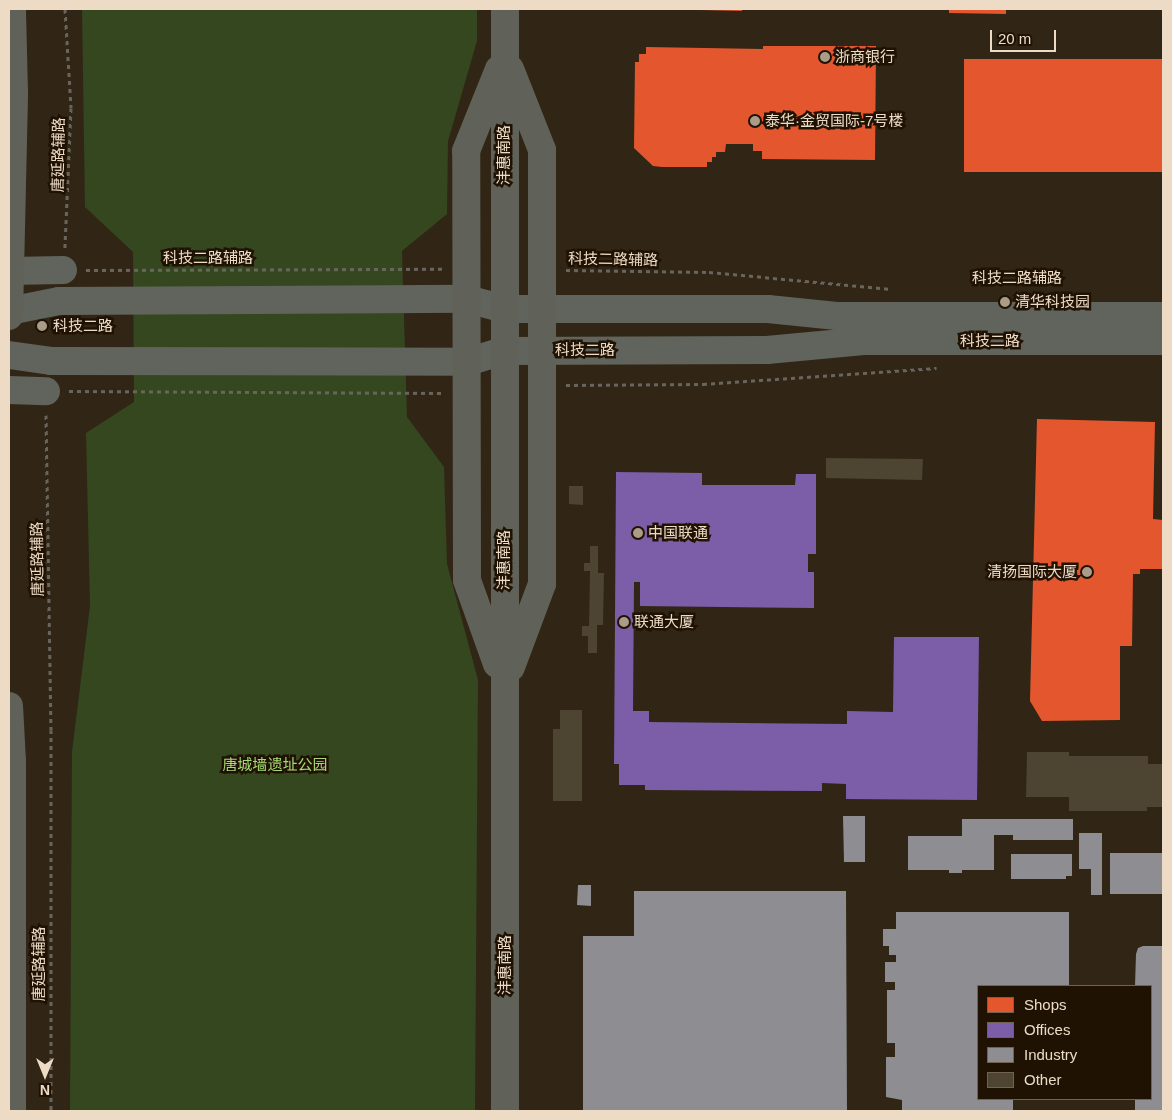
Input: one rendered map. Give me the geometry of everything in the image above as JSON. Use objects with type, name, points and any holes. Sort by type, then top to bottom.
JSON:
[{"type":"main road","points":[[9,316],[14,93],[12,9]]},
{"type":"main road","name":"沣惠南路","points":[[505,9],[505,1111]]},
{"type":"main road","points":[[505,55],[466,151],[467,580],[505,685]]},
{"type":"main road","points":[[505,55],[542,150],[542,584],[505,685]]},
{"type":"main road","points":[[10,271],[63,270]]},
{"type":"main road","name":"科技二路","points":[[9,311],[59,302],[467,299],[504,309],[768,309],[837,316],[1163,316]]},
{"type":"main road","name":"科技二路","points":[[9,355],[51,360],[467,362],[504,351],[767,350],[864,342],[1163,341]]},
{"type":"main road","points":[[9,390],[46,391]]},
{"type":"main road","points":[[9,706],[12,770],[12,1111]]},
{"type":"path","name":"唐延路辅路","points":[[63,270],[68,231],[71,108],[65,9]]},
{"type":"path","name":"科技二路辅路","points":[[63,270],[466,269]]},
{"type":"path","name":"科技二路辅路","points":[[542,270],[709,272],[896,290]]},
{"type":"path","points":[[542,385],[703,384],[942,368]]},
{"type":"path","name":"唐延路辅路","points":[[46,391],[51,730],[51,1111]]},
{"type":"path","points":[[46,391],[467,393]]},
{"type":"green space","name":"唐城墙遗址公园","points":[[82,9],[477,9],[477,41],[448,141],[447,214],[402,251],[407,417],[444,467],[447,564],[478,680],[475,1111],[70,1111],[72,752],[90,606],[86,433],[134,402],[133,252],[85,207]]},
{"type":"building: Shops","points":[[742,9],[742,11],[700,10]]},
{"type":"building: Shops","points":[[949,9],[1006,9],[1006,14],[949,13]]},
{"type":"building: Shops","name":"泰华·金贸国际-7号楼","points":[[763,46],[876,46],[875,160],[762,159],[762,151],[753,151],[753,144],[726,144],[725,152],[716,152],[716,157],[712,157],[712,162],[707,162],[707,167],[662,167],[653,166],[634,148],[635,62],[639,62],[639,54],[646,54],[646,47],[763,49]]},
{"type":"building: Shops","points":[[964,59],[1163,59],[1163,172],[964,172]]},
{"type":"building: Shops","name":"清扬国际大厦","points":[[1037,419],[1155,422],[1153,519],[1163,520],[1163,569],[1140,569],[1140,574],[1133,574],[1132,646],[1120,646],[1120,720],[1042,721],[1030,701]]},
{"type":"building: Offices","name":"联通大厦","points":[[616,472],[702,473],[702,485],[795,485],[796,474],[816,474],[816,554],[808,554],[808,572],[814,572],[814,608],[640,606],[640,582],[634,582],[633,711],[649,711],[649,722],[847,724],[847,711],[893,712],[894,637],[979,637],[977,800],[846,799],[846,784],[822,783],[822,791],[645,790],[645,785],[619,785],[619,764],[614,764]]},
{"type":"building: Industry","points":[[843,816],[865,816],[865,862],[844,862]]},
{"type":"building: Industry","points":[[962,819],[1073,819],[1073,840],[1013,840],[1013,835],[994,835],[994,870],[962,870],[962,873],[949,873],[949,870],[908,870],[908,836],[962,836]]},
{"type":"building: Industry","points":[[1079,833],[1102,833],[1102,895],[1091,895],[1091,869],[1079,869]]},
{"type":"building: Industry","points":[[1110,853],[1163,853],[1163,894],[1110,894]]},
{"type":"building: Industry","points":[[1011,854],[1072,854],[1072,876],[1066,876],[1066,879],[1011,879]]},
{"type":"building: Industry","points":[[578,885],[591,885],[591,906],[577,905]]},
{"type":"building: Industry","points":[[634,891],[846,891],[847,1111],[583,1111],[583,936],[634,936]]},
{"type":"building: Industry","points":[[896,912],[1069,912],[1069,985],[977,985],[977,1100],[1013,1100],[1013,1111],[902,1111],[902,1100],[886,1097],[886,1057],[895,1057],[895,1043],[887,1043],[887,990],[895,990],[895,982],[885,982],[885,962],[896,962],[896,955],[889,955],[889,946],[883,946],[883,929],[896,929]]},
{"type":"building: Industry","points":[[1143,946],[1163,946],[1163,1111],[1135,1111],[1135,1100],[1152,1100],[1152,985],[1135,985],[1136,954],[1138,948]]},
{"type":"building: Other","points":[[826,458],[923,459],[922,480],[826,478]]},
{"type":"building: Other","points":[[569,486],[583,486],[583,505],[569,504]]},
{"type":"building: Other","points":[[590,546],[598,546],[598,573],[604,573],[603,625],[597,625],[597,653],[588,653],[588,636],[582,636],[582,626],[589,626],[590,571],[584,571],[584,563],[590,563]]},
{"type":"building: Other","points":[[560,710],[582,710],[582,801],[553,801],[553,729],[560,729]]},
{"type":"building: Other","points":[[1027,752],[1069,752],[1069,756],[1148,756],[1148,764],[1163,764],[1163,807],[1147,807],[1147,811],[1069,811],[1069,797],[1026,797]]},
{"type":"place","name":"浙商银行","points":[[825,57]]},
{"type":"place","name":"泰华·金贸国际-7号楼","points":[[755,121]]},
{"type":"place","name":"清华科技园","points":[[1005,302]]},
{"type":"place","name":"科技二路","points":[[42,326]]},
{"type":"place","name":"中国联通","points":[[638,533]]},
{"type":"place","name":"清扬国际大厦","points":[[1087,572]]},
{"type":"place","name":"联通大厦","points":[[624,622]]}]
